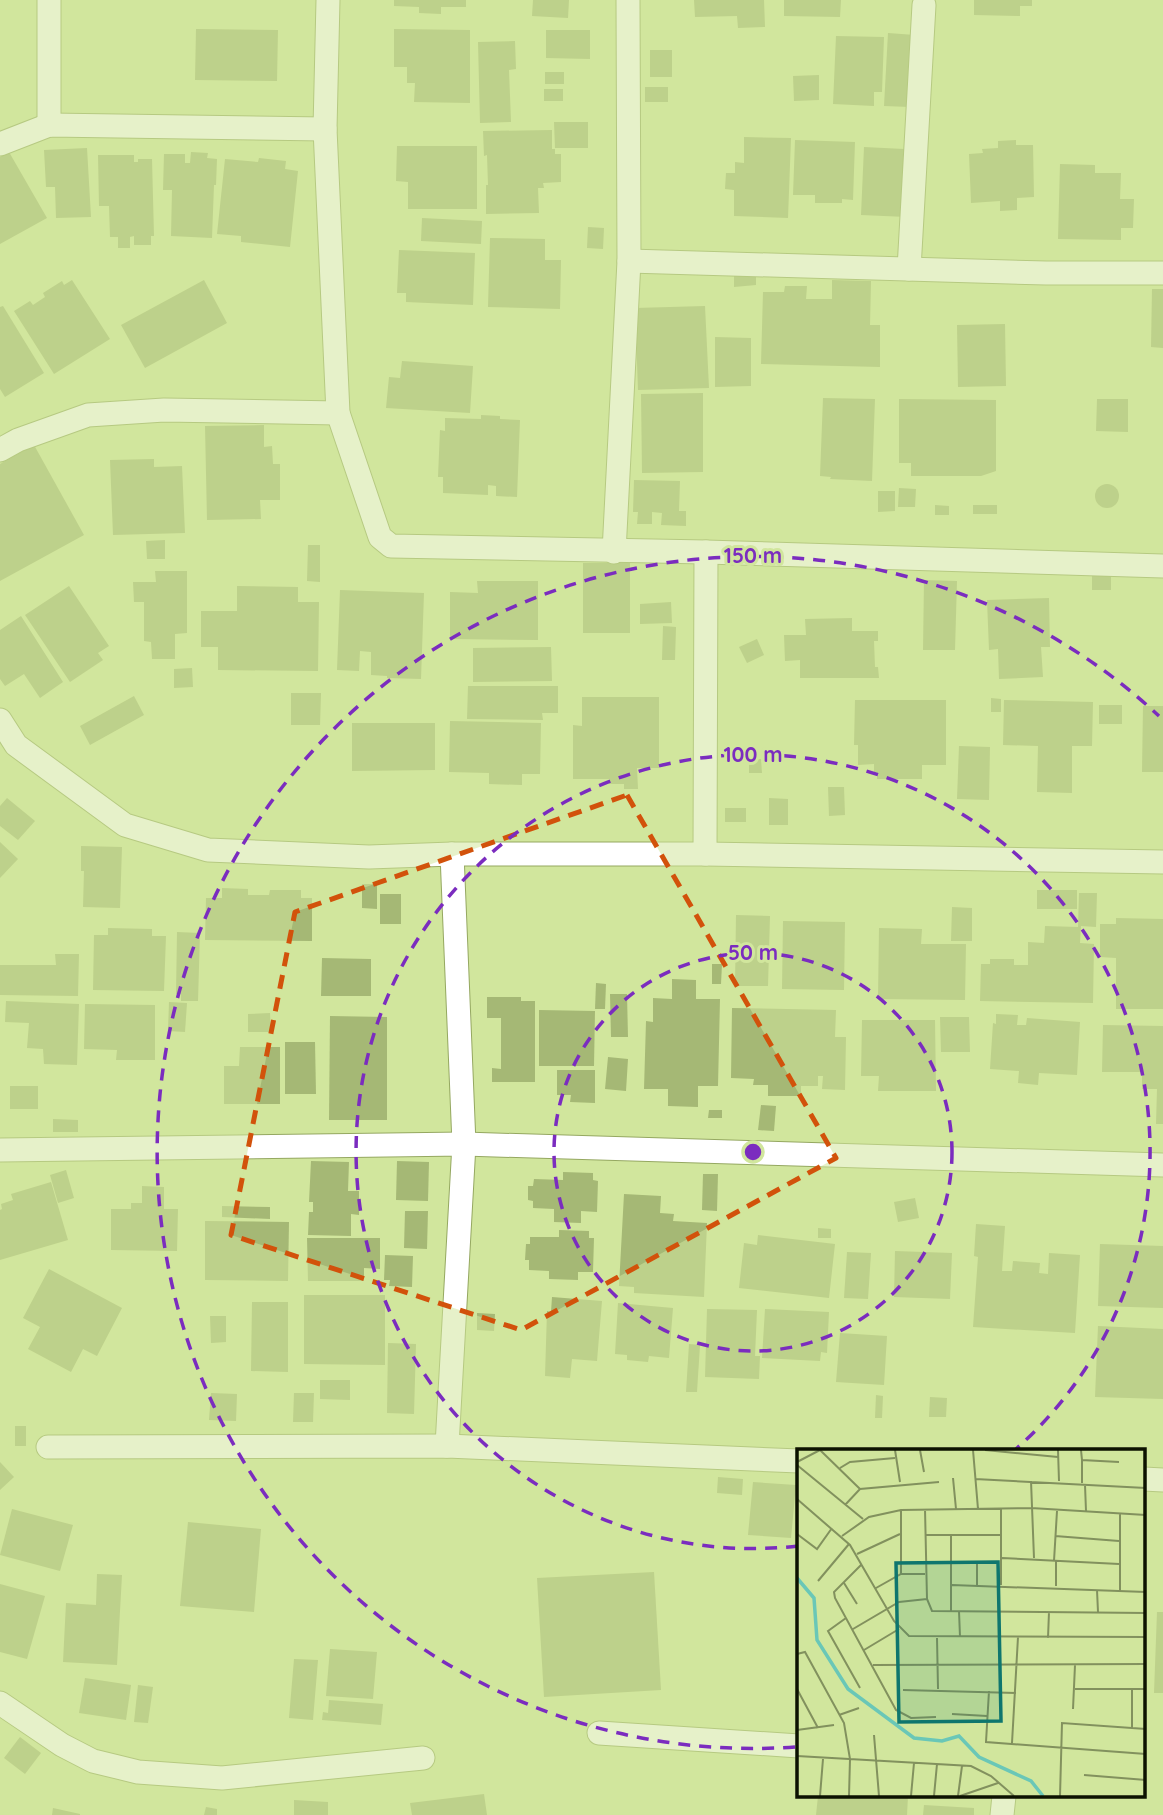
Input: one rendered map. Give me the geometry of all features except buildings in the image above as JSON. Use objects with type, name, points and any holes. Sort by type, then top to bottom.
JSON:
[{"type":"street","points":[[49,0],[49,125]]},
{"type":"street","points":[[328,0],[325,129],[338,413],[380,537],[391,546],[706,552],[1163,566]]},
{"type":"street","points":[[614,552],[629,261],[628,0]]},
{"type":"street","points":[[909,269],[924,5]]},
{"type":"street","points":[[0,144],[49,125],[325,129]]},
{"type":"street","points":[[629,261],[1046,273],[1163,273]]},
{"type":"street","points":[[0,450],[18,440],[88,415],[164,410],[338,413]]},
{"type":"street","points":[[705,854],[706,552]]},
{"type":"street","points":[[0,720],[8,751],[125,825],[208,850],[369,857],[452,854],[705,854],[1163,862]]},
{"type":"street","points":[[447,1446],[464,1143],[452,854]]},
{"type":"street","points":[[0,1150],[464,1143],[1163,1165]]},
{"type":"street","points":[[48,1447],[447,1446],[797,1461]]},
{"type":"street","points":[[0,1703],[83,1756],[138,1772],[222,1778],[423,1758]]},
{"type":"street","points":[[599,1733],[797,1746]]},
{"type":"highlighted area","points":[[627,795],[836,1158],[521,1330],[231,1235],[295,912]]}]
